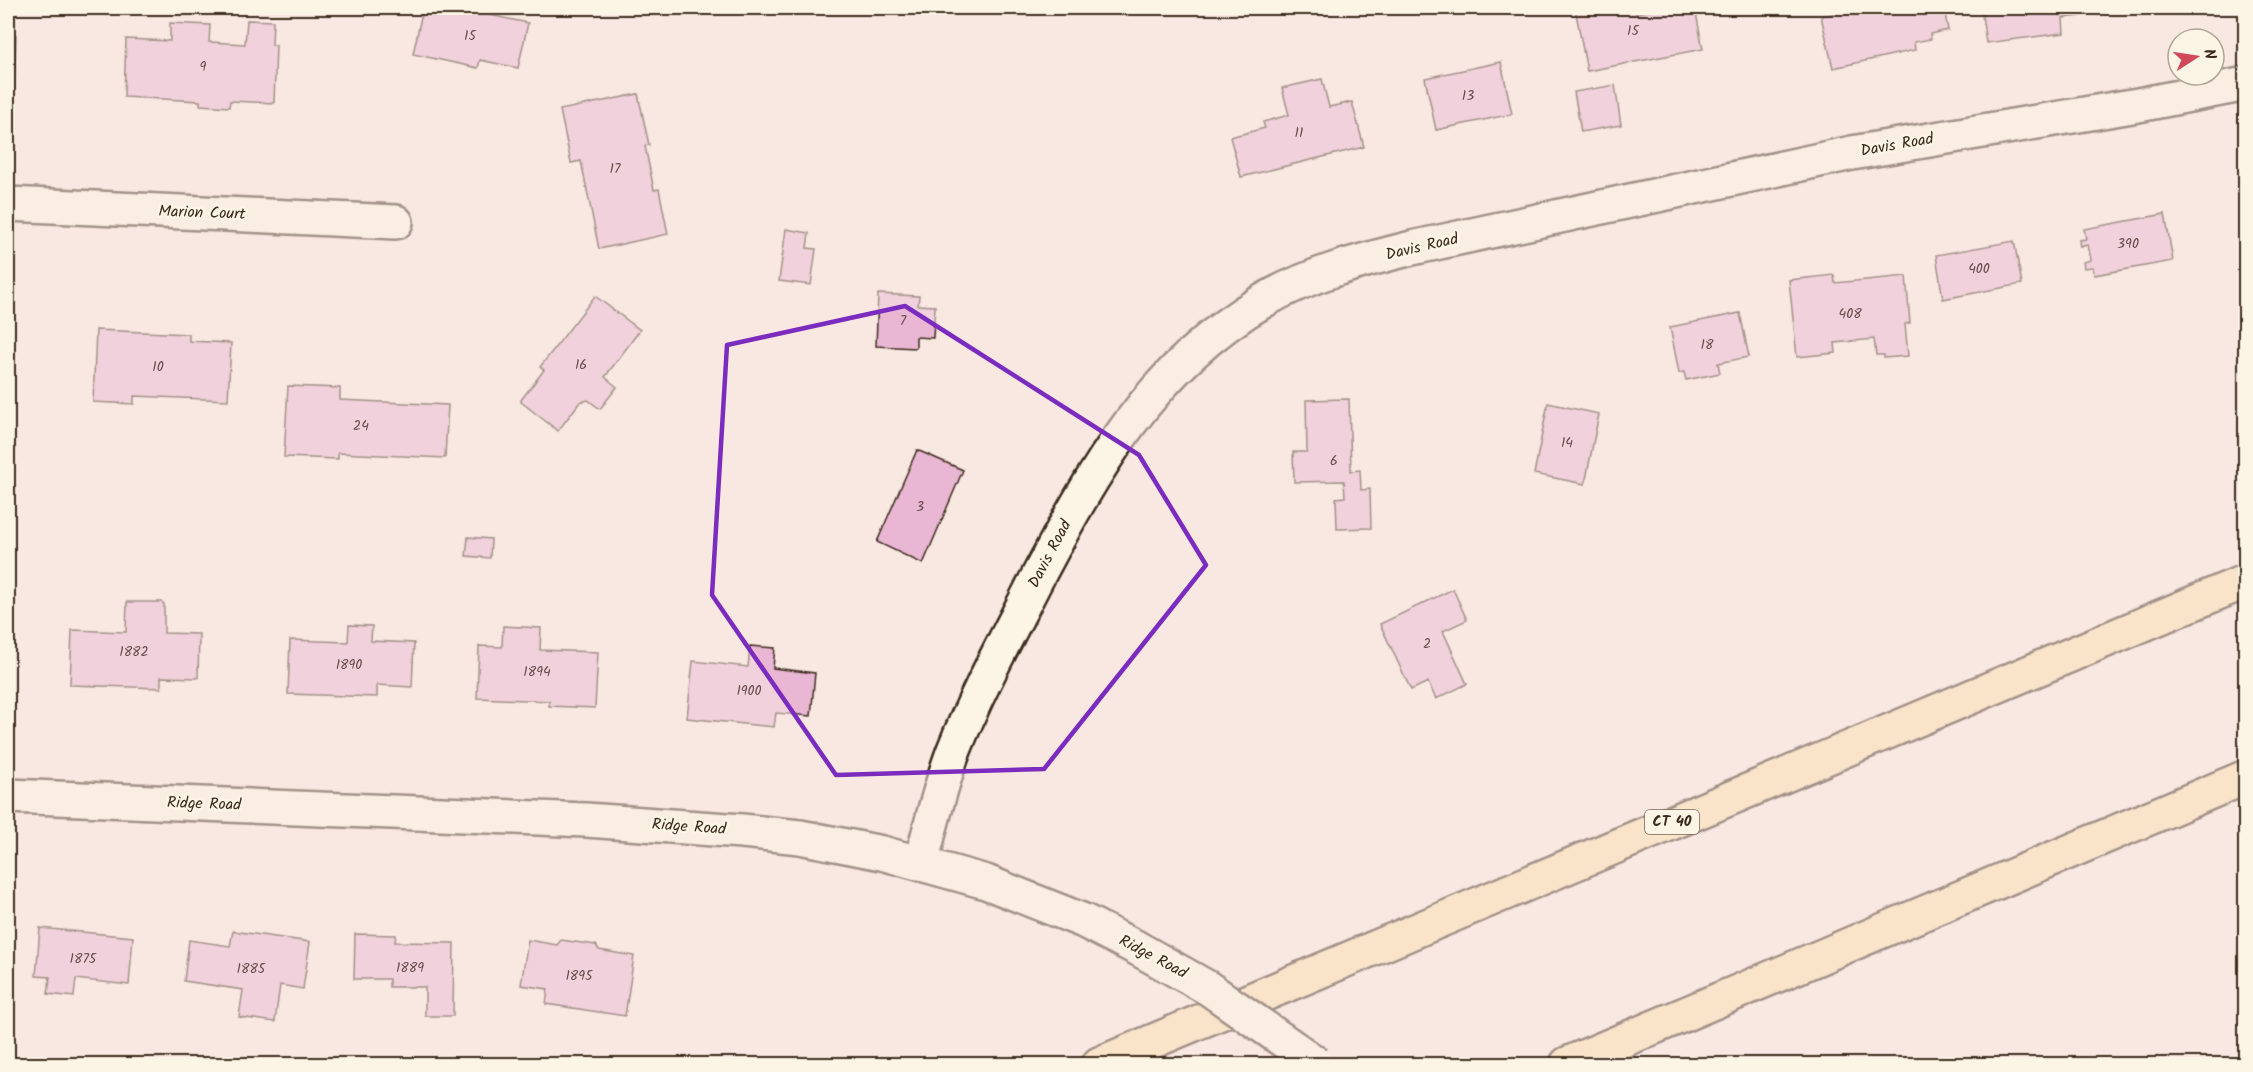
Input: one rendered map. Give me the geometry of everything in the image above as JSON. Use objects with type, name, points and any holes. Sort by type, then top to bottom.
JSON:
[{"type":"highway","name":"CT 40","points":[[1099,1065],[2246,580]]},
{"type":"highway","points":[[1567,1065],[2246,777]]},
{"type":"main road","name":"Davis Road","points":[[921,863],[954,750],[1026,600],[1073,509],[1107,453],[1140,409],[1168,377],[1224,327],[1262,301],[1307,279],[1352,263],[1412,248],[1852,153],[2138,105],[2246,84]]},
{"type":"main road","name":"Marion Court","points":[[8,204],[396,222]]},
{"type":"main road","name":"Ridge Road","points":[[8,796],[586,820],[800,837],[858,848],[986,882],[1035,900],[1135,947],[1208,988],[1317,1065]]},
{"type":"highlighted area","points":[[905,306],[1139,455],[1206,565],[1044,769],[836,775],[712,595],[727,345]]},
{"type":"building","points":[[423,8],[456,8],[528,23],[518,68],[480,60],[478,68],[413,54]]},
{"type":"building","points":[[1575,8],[1635,8],[1636,13],[1664,8],[1695,8],[1703,49],[1587,71]]},
{"type":"building","points":[[1863,8],[1944,8],[1948,30],[1930,34],[1931,39],[1914,42],[1915,50],[1833,68],[1821,16]]},
{"type":"building","points":[[1981,8],[2079,8],[2081,16],[2063,18],[2064,33],[1986,43]]},
{"type":"building","points":[[247,20],[273,21],[272,45],[276,45],[274,103],[230,101],[229,107],[200,105],[200,101],[124,97],[126,39],[170,41],[170,23],[210,25],[209,42],[245,44]]},
{"type":"building","points":[[8,35],[16,35],[14,91],[8,91]]},
{"type":"building","points":[[1501,62],[1512,114],[1436,130],[1425,78]]},
{"type":"building","points":[[1322,79],[1329,107],[1352,102],[1364,147],[1241,177],[1230,137],[1265,128],[1263,122],[1289,115],[1282,88]]},
{"type":"building","points":[[1615,85],[1621,125],[1581,132],[1574,92]]},
{"type":"building","points":[[638,94],[649,145],[645,146],[654,190],[659,189],[668,234],[599,249],[581,161],[571,163],[560,110]]},
{"type":"building","points":[[2165,214],[2173,261],[2094,275],[2093,267],[2084,268],[2083,262],[2091,260],[2088,245],[2080,247],[2079,240],[2086,239],[2084,229]]},
{"type":"building","points":[[786,229],[809,233],[807,248],[816,249],[811,285],[779,281]]},
{"type":"building","points":[[2014,241],[2022,284],[1943,299],[1936,255]]},
{"type":"building","points":[[1834,275],[1835,283],[1906,276],[1910,323],[1905,324],[1908,356],[1884,358],[1884,355],[1876,355],[1874,339],[1835,343],[1836,353],[1797,357],[1789,280]]},
{"type":"building","points":[[878,294],[919,296],[918,305],[935,306],[933,338],[916,337],[916,348],[876,346]]},
{"type":"building","points":[[595,296],[640,330],[605,377],[617,387],[600,409],[588,400],[580,402],[558,431],[521,400],[544,370],[540,367]]},
{"type":"building","points":[[1740,313],[1749,357],[1718,363],[1720,373],[1686,380],[1684,372],[1679,373],[1670,327]]},
{"type":"building","points":[[96,330],[189,334],[189,341],[231,343],[228,400],[134,396],[134,404],[93,402]]},
{"type":"building","points":[[288,386],[340,388],[340,400],[448,405],[445,458],[338,453],[338,459],[284,457]]},
{"type":"building","points":[[1349,399],[1351,471],[1360,470],[1361,490],[1370,489],[1371,528],[1337,529],[1336,498],[1345,497],[1344,481],[1294,482],[1293,452],[1307,452],[1306,400]]},
{"type":"building","points":[[1548,403],[1599,414],[1585,484],[1534,474]]},
{"type":"building","points":[[917,450],[963,470],[923,564],[877,542]]},
{"type":"building","points":[[468,537],[491,539],[490,558],[466,556]]},
{"type":"building","points":[[1453,589],[1467,620],[1443,631],[1467,684],[1436,699],[1428,682],[1411,690],[1380,624]]},
{"type":"building","points":[[127,602],[161,602],[164,604],[164,633],[199,634],[198,678],[161,677],[161,688],[70,685],[72,630],[126,632]]},
{"type":"building","points":[[349,625],[372,626],[371,641],[414,643],[412,687],[377,685],[377,697],[288,694],[290,640],[348,642]]},
{"type":"building","points":[[503,626],[541,628],[540,650],[598,652],[595,708],[549,706],[549,701],[477,698],[479,646],[502,647]]},
{"type":"building","points":[[750,646],[775,648],[773,668],[815,673],[811,716],[776,713],[774,727],[687,718],[693,661],[748,667]]},
{"type":"building","points":[[40,928],[133,937],[129,985],[76,979],[74,997],[48,994],[50,977],[36,976]]},
{"type":"building","points":[[233,931],[310,942],[303,989],[280,985],[275,1022],[239,1017],[243,990],[184,981],[189,940],[230,946]]},
{"type":"building","points":[[355,934],[396,935],[395,942],[454,943],[453,1016],[425,1016],[425,987],[389,987],[389,979],[354,979]]},
{"type":"building","points":[[528,940],[557,945],[561,940],[596,945],[599,950],[634,956],[625,1016],[546,1004],[548,989],[521,985]]}]
